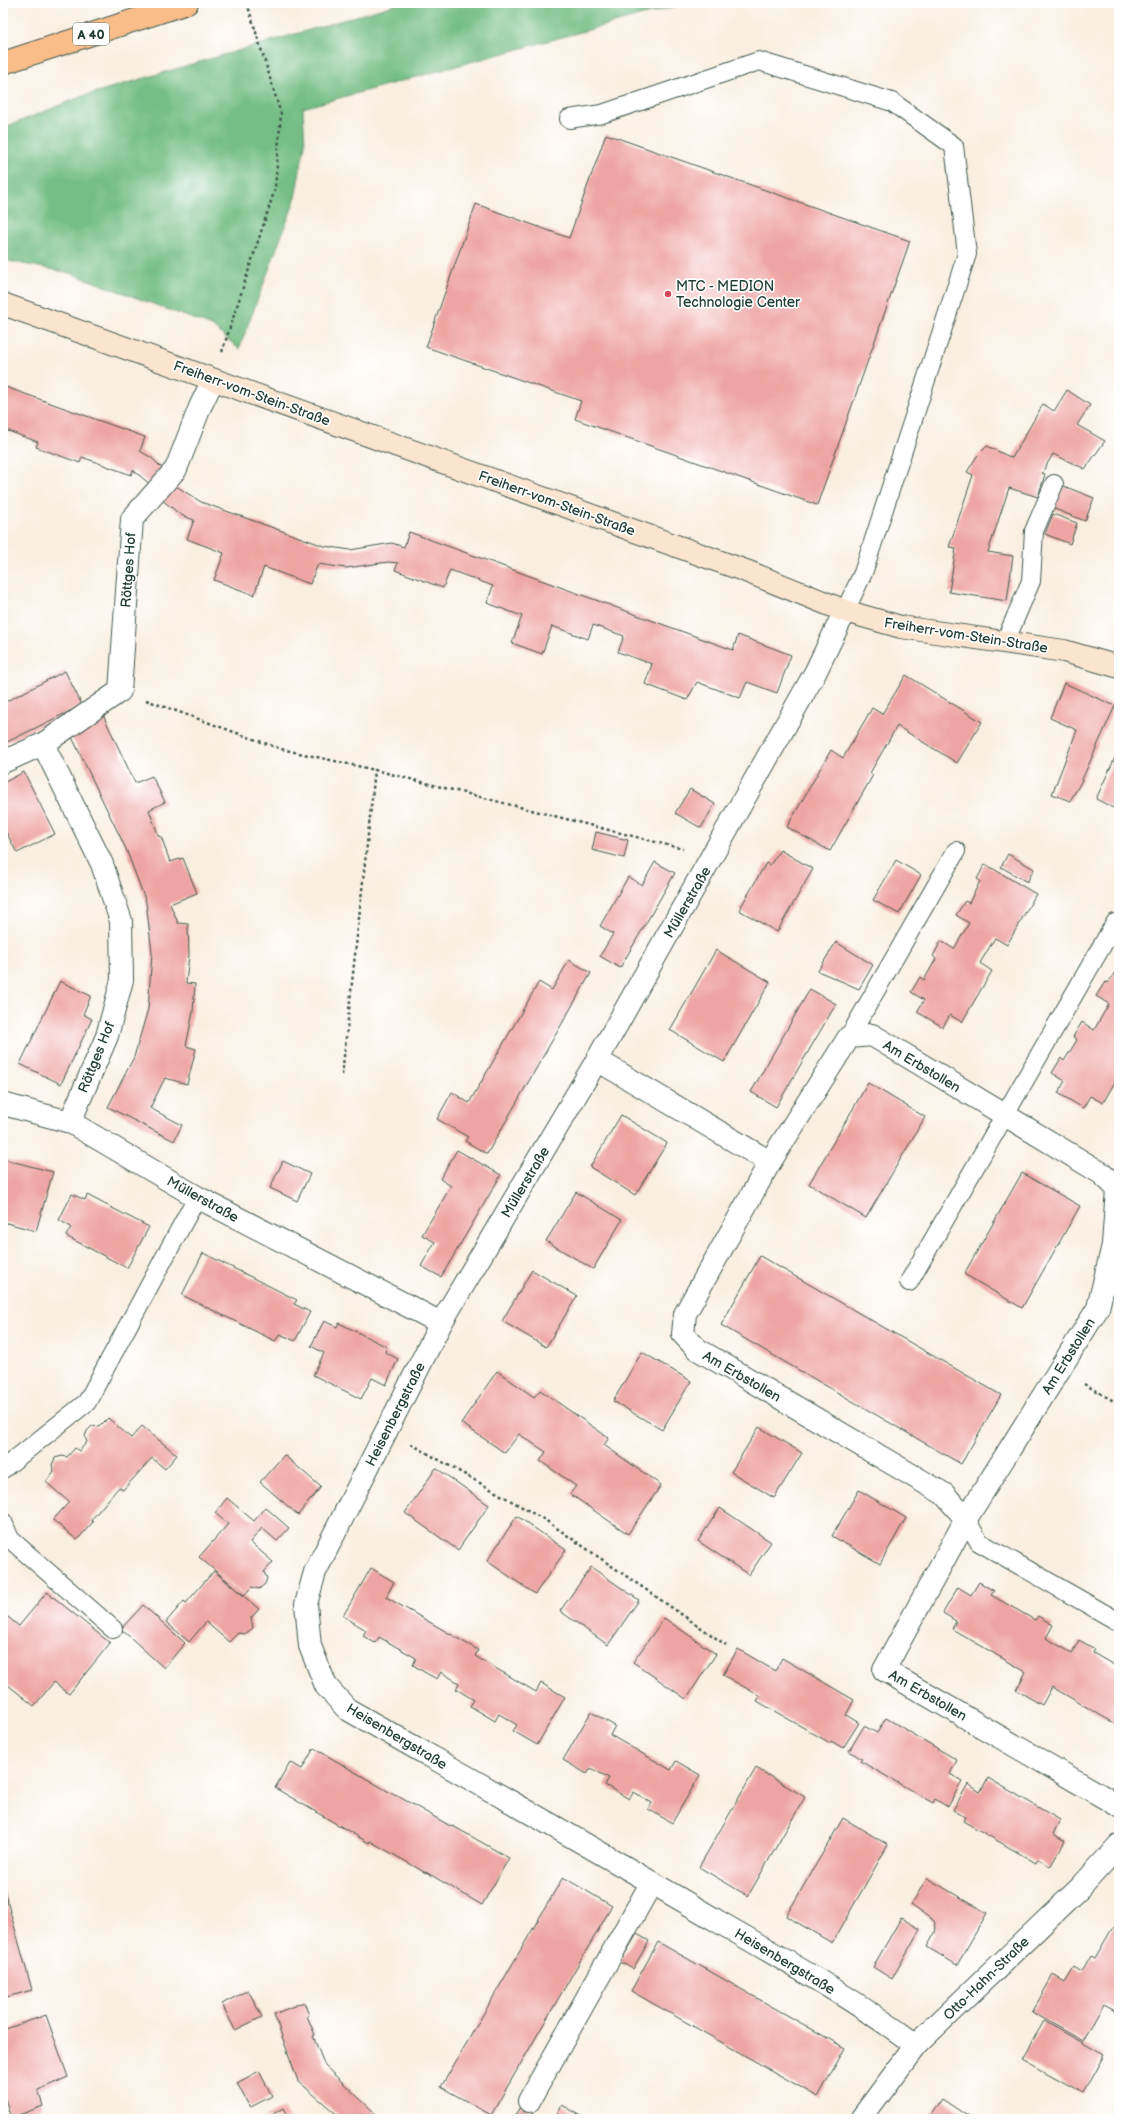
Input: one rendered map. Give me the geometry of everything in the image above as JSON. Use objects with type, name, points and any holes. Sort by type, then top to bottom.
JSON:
[{"type":"highway","name":"A 40","points":[[3,63],[187,3]]},
{"type":"street","name":"Freiherr-vom-Stein-Straße","points":[[3,304],[746,572],[845,611],[901,627],[1064,651],[1119,667]]},
{"type":"street","name":"Röttges Hof","points":[[120,691],[132,519],[176,469],[200,407],[213,380]]},
{"type":"street","name":"Müllerstraße","points":[[3,1104],[70,1122],[197,1197],[441,1323],[597,1060],[815,673],[845,611]]},
{"type":"street","points":[[3,762],[44,744],[120,691]]},
{"type":"street","name":"Röttges Hof","points":[[44,744],[102,864],[121,921],[122,980],[107,1036],[70,1122]]},
{"type":"street","name":"Am Erbstollen","points":[[966,1519],[944,1494],[696,1349],[684,1334],[685,1314],[770,1162],[849,1037],[872,1035],[1004,1116],[1101,1173],[1118,1188],[1116,1247],[1098,1308],[966,1519],[884,1670],[1119,1806]]},
{"type":"street","points":[[597,1060],[770,1162]]},
{"type":"street","name":"Heisenbergstraße","points":[[441,1323],[315,1572],[306,1604],[310,1646],[326,1686],[347,1709],[652,1882],[833,1989],[883,2020],[916,2045]]},
{"type":"street","name":"Otto-Hahn-Straße","points":[[861,2119],[916,2045],[1080,1888],[1119,1845]]},
{"type":"street","points":[[528,2101],[652,1882]]},
{"type":"lane","points":[[569,119],[602,114],[760,61],[892,102],[954,146],[967,254],[863,573],[845,611]]},
{"type":"lane","points":[[1005,642],[1031,580],[1034,531],[1054,484]]},
{"type":"lane","points":[[849,1037],[956,851]]},
{"type":"lane","points":[[909,1282],[1115,923]]},
{"type":"lane","points":[[3,1469],[87,1402],[197,1197]]},
{"type":"lane","name":"Am Erbstollen","points":[[966,1519],[979,1542],[1119,1622]]},
{"type":"lane","points":[[3,1522],[10,1539],[113,1629]]},
{"type":"path","points":[[213,380],[275,189],[281,114],[247,3]]},
{"type":"path","points":[[120,691],[281,749],[375,770],[712,856]]},
{"type":"path","points":[[342,1075],[375,770]]},
{"type":"path","points":[[1059,1370],[1119,1404]]},
{"type":"path","points":[[387,1430],[545,1520],[726,1644]]},
{"type":"green space","points":[[401,3],[687,3],[303,108],[305,145],[294,203],[239,349],[212,326],[70,273],[3,260],[3,128],[83,96]]},
{"type":"building","name":"MTC - MEDION Technologie Center","points":[[606,134],[910,241],[817,505],[575,419],[581,401],[426,347],[476,204],[569,238]]},
{"type":"building","points":[[3,386],[145,437],[140,451],[152,458],[165,471],[152,486],[133,470],[131,475],[82,457],[80,463],[36,447],[38,442],[3,429]]},
{"type":"building","points":[[1067,390],[1090,405],[1077,425],[1105,441],[1085,469],[1053,454],[1042,473],[1045,474],[1038,497],[1009,488],[988,552],[1013,556],[1007,601],[949,592],[956,548],[949,547],[973,475],[967,472],[977,456],[987,446],[1012,458],[1043,404],[1054,411]]},
{"type":"building","points":[[1061,485],[1094,498],[1085,521],[1052,508]]},
{"type":"building","points":[[176,486],[201,502],[324,546],[350,550],[392,543],[404,547],[409,532],[733,650],[738,635],[791,655],[777,693],[747,682],[740,698],[697,682],[687,700],[645,684],[652,664],[618,652],[624,636],[593,625],[588,639],[552,626],[542,654],[512,643],[522,616],[487,603],[493,586],[450,570],[443,588],[395,570],[398,563],[388,562],[346,568],[318,564],[310,584],[264,567],[254,595],[214,580],[224,553],[187,539],[194,520],[181,515],[162,500]]},
{"type":"building","points":[[1053,514],[1077,523],[1070,544],[1045,534]]},
{"type":"building","points":[[65,671],[82,705],[3,744],[3,703]]},
{"type":"building","points":[[906,675],[982,722],[957,763],[897,726],[870,773],[873,775],[830,851],[787,827],[831,750],[843,758],[872,708],[882,714]]},
{"type":"building","points":[[1064,683],[1115,706],[1080,784],[1070,801],[1052,794],[1077,730],[1050,718]]},
{"type":"building","points":[[103,715],[135,783],[152,776],[165,802],[149,810],[159,837],[161,836],[170,862],[183,858],[197,893],[170,904],[178,923],[188,924],[189,955],[186,983],[195,984],[193,1012],[186,1046],[196,1049],[187,1084],[165,1078],[150,1108],[182,1125],[174,1141],[108,1107],[134,1057],[148,1009],[152,953],[146,902],[126,849],[69,731]]},
{"type":"building","points":[[1119,749],[1119,811],[1096,799]]},
{"type":"building","points":[[24,772],[55,834],[17,853],[3,826],[3,783]]},
{"type":"building","points":[[690,789],[715,804],[701,828],[675,813]]},
{"type":"building","points":[[596,832],[628,840],[624,858],[592,850]]},
{"type":"building","points":[[780,850],[813,869],[777,932],[739,910],[766,863],[770,865]]},
{"type":"building","points":[[1008,854],[1034,869],[1027,882],[1001,867]]},
{"type":"building","points":[[896,860],[921,875],[899,914],[873,900]]},
{"type":"building","points":[[655,862],[675,873],[620,968],[600,956],[613,934],[600,926],[628,877],[642,885]]},
{"type":"building","points":[[985,864],[1036,894],[1007,945],[995,938],[980,963],[992,971],[962,1022],[950,1015],[943,1027],[917,1012],[924,1000],[911,992],[920,977],[924,980],[936,959],[933,956],[941,941],[954,949],[969,923],[956,915],[965,901],[969,903],[980,881],[977,879]]},
{"type":"building","points":[[836,942],[873,965],[859,989],[818,971]]},
{"type":"building","points":[[716,950],[770,982],[724,1062],[670,1030]]},
{"type":"building","points":[[569,960],[591,973],[487,1154],[465,1141],[468,1137],[437,1119],[452,1092],[469,1103],[539,982],[552,990]]},
{"type":"building","points":[[1119,966],[1119,1075],[1103,1103],[1090,1096],[1083,1108],[1058,1093],[1065,1081],[1052,1073],[1061,1058],[1064,1061],[1077,1040],[1073,1037],[1082,1022],[1094,1030],[1109,1004],[1096,996],[1105,982],[1108,983]]},
{"type":"building","points":[[60,981],[91,996],[83,1014],[92,1019],[61,1084],[20,1064]]},
{"type":"building","points":[[810,989],[836,1004],[776,1107],[751,1092]]},
{"type":"building","points":[[868,1083],[925,1117],[866,1218],[809,1184]]},
{"type":"building","points":[[621,1115],[667,1143],[635,1195],[590,1167]]},
{"type":"building","points":[[457,1150],[501,1175],[441,1277],[421,1266],[435,1242],[422,1235],[451,1186],[440,1179]]},
{"type":"building","points":[[3,1159],[53,1172],[36,1231],[3,1222]]},
{"type":"building","points":[[283,1161],[310,1174],[297,1201],[270,1188]]},
{"type":"building","points":[[1022,1173],[1080,1206],[1022,1308],[964,1274]]},
{"type":"building","points":[[576,1192],[622,1220],[593,1269],[546,1241]]},
{"type":"building","points":[[72,1194],[85,1200],[87,1195],[149,1227],[127,1268],[66,1236],[71,1227],[59,1220]]},
{"type":"building","points":[[203,1253],[297,1300],[294,1304],[310,1312],[295,1341],[280,1334],[275,1341],[182,1295]]},
{"type":"building","points":[[760,1256],[1001,1395],[961,1464],[721,1325]]},
{"type":"building","points":[[532,1270],[577,1296],[546,1347],[502,1321]]},
{"type":"building","points":[[324,1321],[337,1327],[339,1323],[387,1347],[385,1352],[398,1359],[386,1385],[372,1378],[361,1399],[313,1375],[324,1353],[311,1346]]},
{"type":"building","points":[[642,1352],[691,1381],[662,1430],[613,1401]]},
{"type":"building","points":[[497,1371],[534,1397],[540,1390],[609,1438],[604,1445],[661,1485],[628,1534],[570,1494],[576,1486],[540,1461],[546,1452],[519,1434],[505,1453],[461,1423]]},
{"type":"building","points":[[108,1418],[131,1438],[142,1426],[177,1455],[165,1469],[152,1458],[123,1490],[119,1487],[91,1520],[93,1522],[77,1540],[53,1520],[69,1502],[46,1482],[54,1471],[52,1465],[55,1458],[62,1456],[67,1457],[75,1448],[79,1451],[87,1442],[85,1437],[87,1431],[92,1426],[99,1427]]},
{"type":"building","points":[[759,1427],[802,1453],[774,1498],[731,1472]]},
{"type":"building","points":[[284,1455],[321,1487],[298,1515],[260,1482]]},
{"type":"building","points":[[436,1468],[489,1505],[458,1550],[405,1513]]},
{"type":"building","points":[[859,1490],[906,1518],[880,1564],[832,1536]]},
{"type":"building","points":[[227,1498],[254,1521],[265,1507],[289,1528],[277,1541],[262,1528],[250,1542],[273,1562],[264,1572],[267,1578],[265,1584],[259,1589],[252,1587],[244,1595],[199,1557],[228,1524],[215,1513]]},
{"type":"building","points":[[720,1508],[771,1542],[749,1575],[698,1541]]},
{"type":"building","points":[[517,1516],[566,1550],[535,1594],[487,1561]]},
{"type":"building","points":[[591,1567],[639,1600],[608,1645],[560,1611]]},
{"type":"building","points":[[371,1568],[394,1582],[386,1597],[478,1650],[475,1656],[536,1692],[541,1683],[565,1697],[537,1745],[513,1731],[517,1725],[499,1714],[495,1721],[470,1706],[474,1700],[456,1689],[459,1683],[441,1672],[437,1679],[424,1672],[413,1665],[416,1658],[379,1637],[375,1643],[363,1636],[366,1630],[343,1616]]},
{"type":"building","points":[[214,1571],[259,1609],[251,1618],[253,1628],[245,1634],[238,1633],[229,1642],[206,1622],[189,1642],[166,1622],[184,1601],[186,1603]]},
{"type":"building","points":[[979,1582],[994,1591],[991,1595],[1035,1620],[1038,1616],[1053,1625],[1046,1638],[1072,1653],[1079,1640],[1095,1649],[1093,1653],[1119,1668],[1119,1726],[1052,1687],[1042,1705],[1016,1690],[1026,1672],[952,1629],[956,1621],[943,1613],[958,1587],[971,1595]]},
{"type":"building","points":[[47,1592],[110,1643],[69,1694],[54,1682],[34,1706],[3,1681],[3,1613],[19,1626]]},
{"type":"building","points":[[143,1605],[185,1643],[164,1668],[121,1629]]},
{"type":"building","points":[[664,1618],[716,1654],[686,1699],[633,1662]]},
{"type":"building","points":[[738,1649],[775,1671],[782,1658],[854,1700],[846,1715],[859,1723],[843,1748],[831,1741],[830,1743],[757,1701],[760,1696],[723,1675]]},
{"type":"building","points":[[591,1712],[615,1726],[610,1735],[671,1770],[676,1761],[700,1775],[672,1823],[648,1809],[652,1803],[634,1792],[629,1799],[605,1785],[609,1778],[591,1768],[587,1774],[563,1760]]},
{"type":"building","points":[[886,1718],[957,1760],[950,1774],[962,1781],[948,1807],[935,1799],[933,1803],[860,1761],[862,1759],[849,1751],[864,1726],[877,1733]]},
{"type":"building","points":[[314,1748],[396,1796],[509,1858],[482,1905],[370,1841],[369,1843],[275,1788],[290,1762],[302,1769]]},
{"type":"building","points":[[756,1768],[805,1797],[748,1896],[699,1867]]},
{"type":"building","points":[[988,1778],[1060,1820],[1053,1834],[1065,1841],[1050,1867],[1038,1859],[1036,1863],[963,1821],[965,1817],[953,1810],[968,1784],[980,1792]]},
{"type":"building","points":[[843,1818],[888,1845],[832,1943],[786,1916]]},
{"type":"building","points":[[563,1877],[612,1906],[491,2115],[441,2087]]},
{"type":"building","points":[[927,1878],[987,1913],[957,1965],[927,1947],[935,1933],[936,1928],[934,1921],[911,1905]]},
{"type":"building","points":[[3,1886],[32,1990],[3,1998]]},
{"type":"building","points":[[901,1918],[920,1929],[892,1979],[873,1967]]},
{"type":"building","points":[[1113,1927],[1119,1930],[1119,2012],[1104,2004],[1083,2041],[1032,2012],[1053,1975],[1065,1982],[1074,1967],[1082,1972],[1091,1956],[1095,1958]]},
{"type":"building","points":[[637,1934],[649,1941],[633,1969],[620,1962]]},
{"type":"building","points":[[658,1942],[845,2048],[818,2097],[631,1991]]},
{"type":"building","points":[[248,1990],[262,2017],[235,2030],[222,2004]]},
{"type":"building","points":[[304,2002],[309,2015],[307,2016],[315,2035],[313,2036],[325,2066],[375,2113],[368,2119],[342,2119],[298,2081],[274,2014]]},
{"type":"building","points":[[46,2015],[68,2077],[38,2090],[43,2106],[11,2118],[3,2092],[3,2030]]},
{"type":"building","points":[[1044,2021],[1104,2055],[1083,2093],[1022,2059]]},
{"type":"building","points":[[259,2071],[272,2096],[251,2107],[237,2083]]},
{"type":"building","points":[[942,2099],[972,2119],[928,2119]]},
{"type":"building","points":[[521,2105],[534,2113],[530,2119],[513,2119]]},
{"type":"building","points":[[562,2105],[587,2119],[554,2119]]},
{"type":"building","points":[[283,2108],[289,2119],[263,2119]]},
{"type":"place","name":"MTC - MEDION Technologie Center","points":[[668,294]]}]
